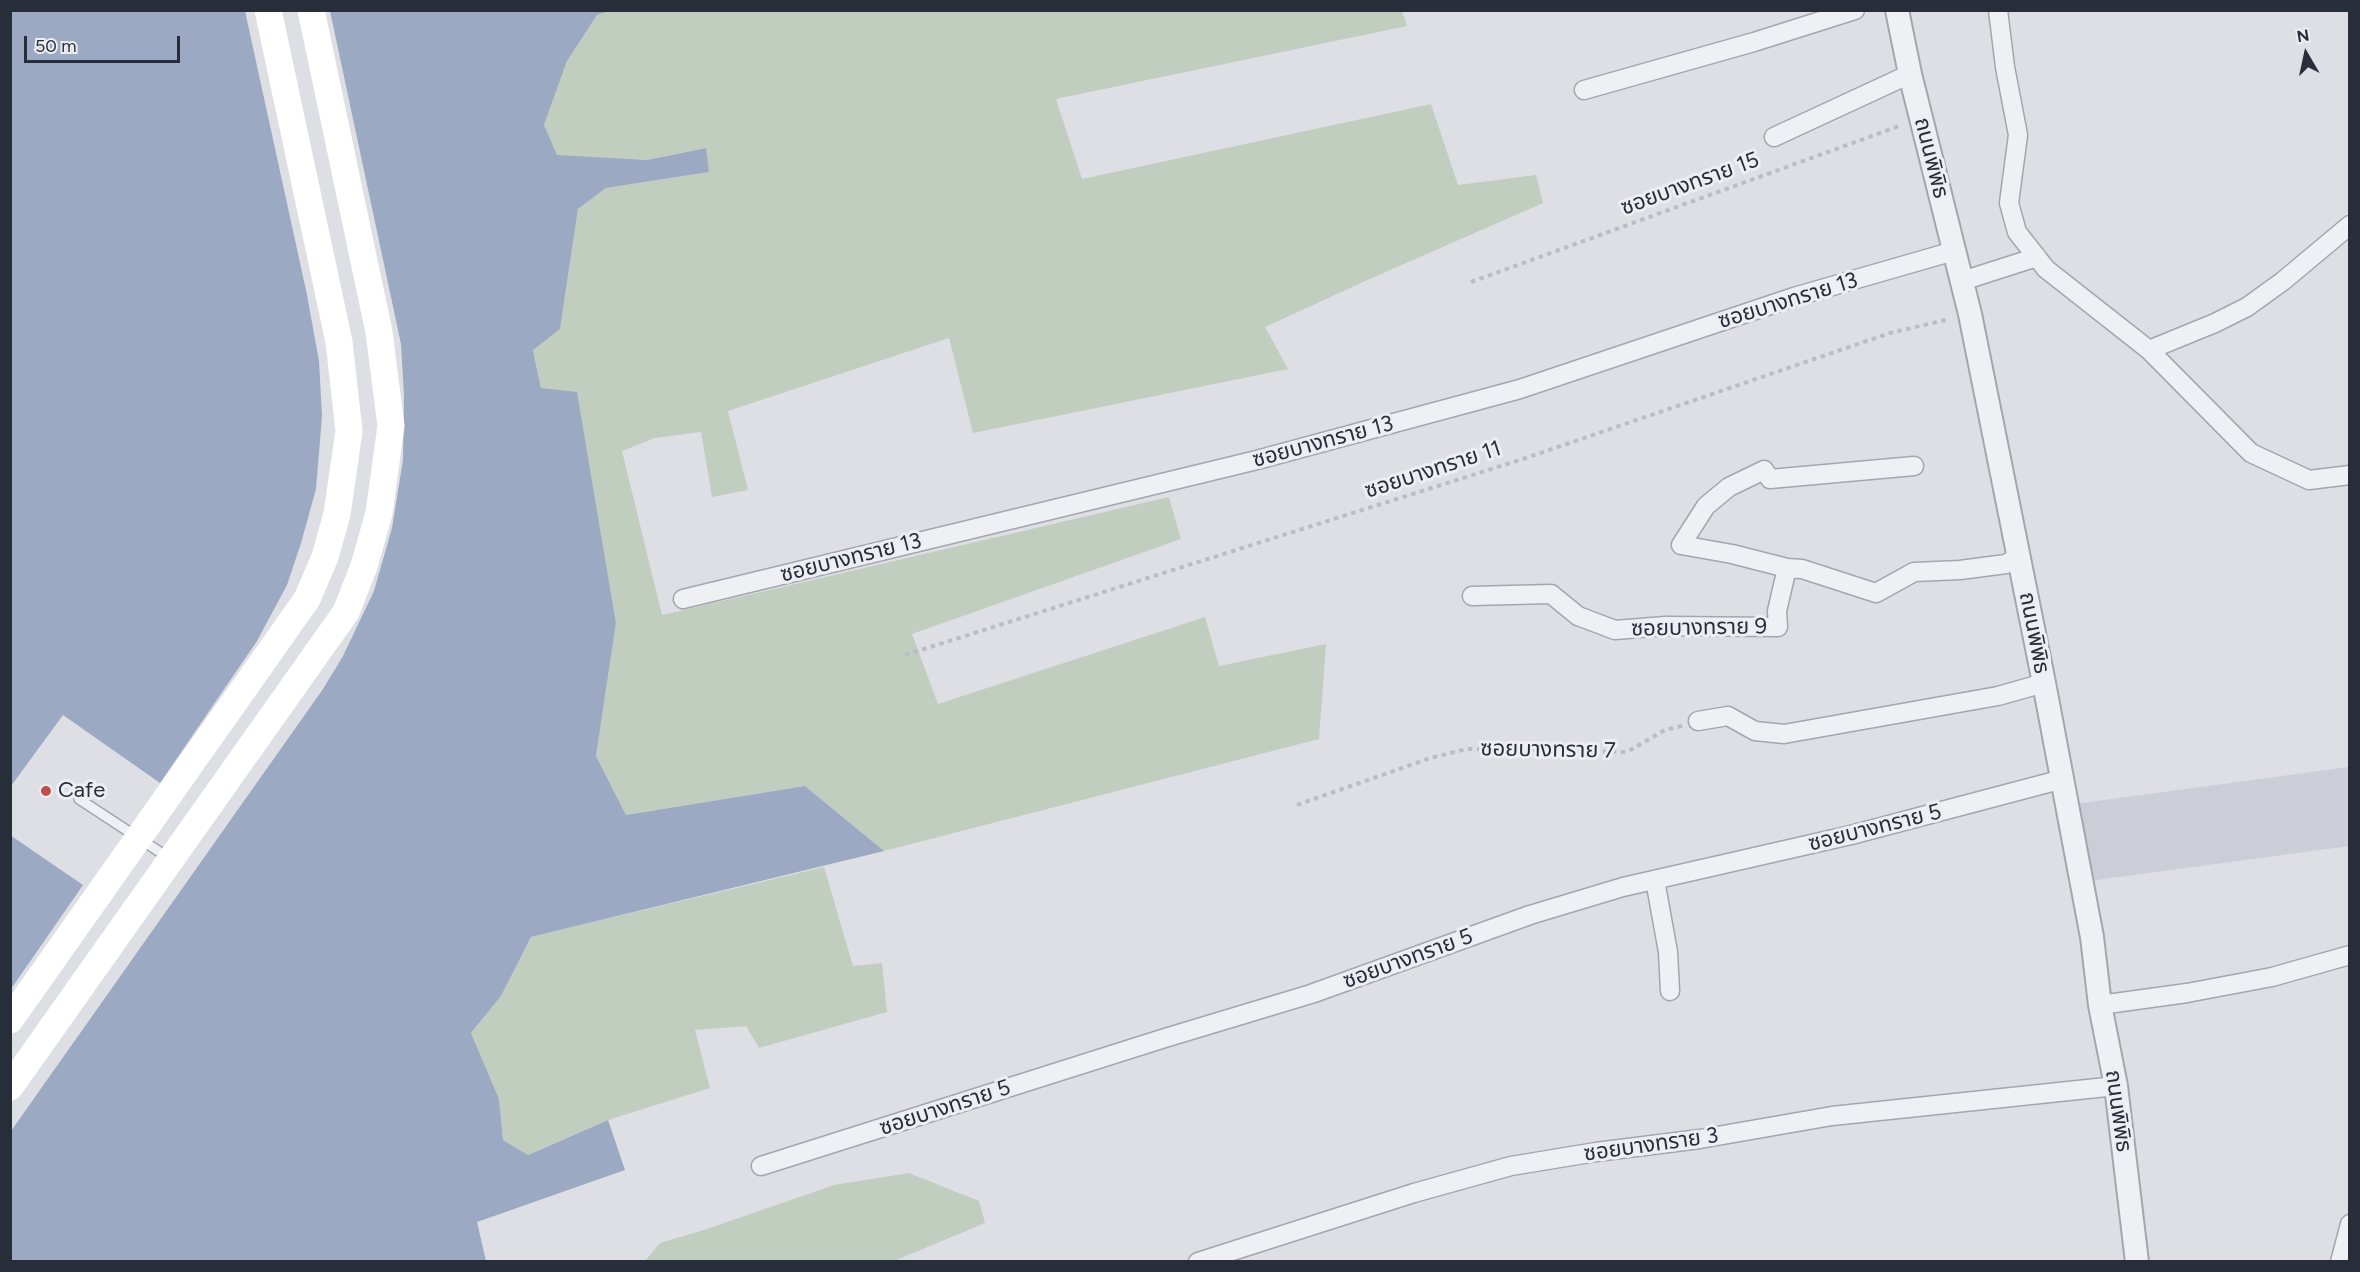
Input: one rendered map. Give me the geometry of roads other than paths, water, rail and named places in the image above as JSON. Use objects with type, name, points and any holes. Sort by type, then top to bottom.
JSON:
[{"type":"main road","points":[[10,1020],[307,599],[325,557],[337,514],[349,430],[339,342],[268,10]]},
{"type":"main road","points":[[10,1087],[346,612],[364,566],[379,513],[391,426],[379,332],[311,10]]},
{"type":"street","points":[[1584,90],[1754,42],[1855,10]]},
{"type":"street","name":"ถนนพิพิธ","points":[[1897,10],[1910,74],[1970,314],[2063,779],[2092,937],[2100,1005],[2116,1086],[2137,1262]]},
{"type":"street","points":[[1998,10],[2018,135],[2009,203],[2017,232],[2046,269],[2149,350],[2251,453],[2309,480],[2349,475]]},
{"type":"street","points":[[1774,137],[1910,74]]},
{"type":"street","points":[[2149,350],[2247,307],[2349,225]]},
{"type":"street","name":"ซอยบางทราย 13","points":[[682,599],[1257,460],[1520,389],[1794,297],[1954,251]]},
{"type":"street","points":[[1962,281],[2037,257]]},
{"type":"street","points":[[1914,466],[1770,479],[1764,470],[1729,487],[1706,506],[1681,545],[1732,554],[1787,568],[1802,569],[1876,593],[1914,572],[1960,570],[2006,564],[2019,556]]},
{"type":"street","name":"ซอยบางทราย 9","points":[[1472,596],[1551,594],[1578,616],[1616,630],[1665,626],[1778,627],[1777,611],[1787,568]]},
{"type":"street","points":[[1698,721],[1728,716],[1755,731],[1784,734],[1998,696],[2044,683]]},
{"type":"street","name":"ซอยบางทราย 5","points":[[761,1166],[1311,994],[1530,915],[1623,887],[1851,835],[2063,779]]},
{"type":"street","points":[[1655,880],[1668,952],[1670,991]]},
{"type":"street","points":[[2100,1005],[2272,978],[2349,955]]},
{"type":"street","name":"ซอยบางทราย 3","points":[[1197,1262],[1414,1193],[1511,1166],[1832,1116],[2116,1086]]},
{"type":"street","points":[[2340,1262],[2349,1224]]},
{"type":"lane","points":[[79,799],[171,859]]},
{"type":"water","points":[[10,11],[609,11],[597,15],[567,61],[544,125],[557,155],[647,160],[706,148],[709,172],[606,188],[578,209],[560,329],[533,350],[541,388],[577,392],[616,623],[596,756],[626,815],[805,786],[884,851],[531,937],[501,996],[471,1033],[499,1099],[503,1140],[528,1155],[608,1120],[625,1170],[477,1222],[486,1261],[11,1261]]},
{"type":"place","name":"Cafe","points":[[46,791]]}]
